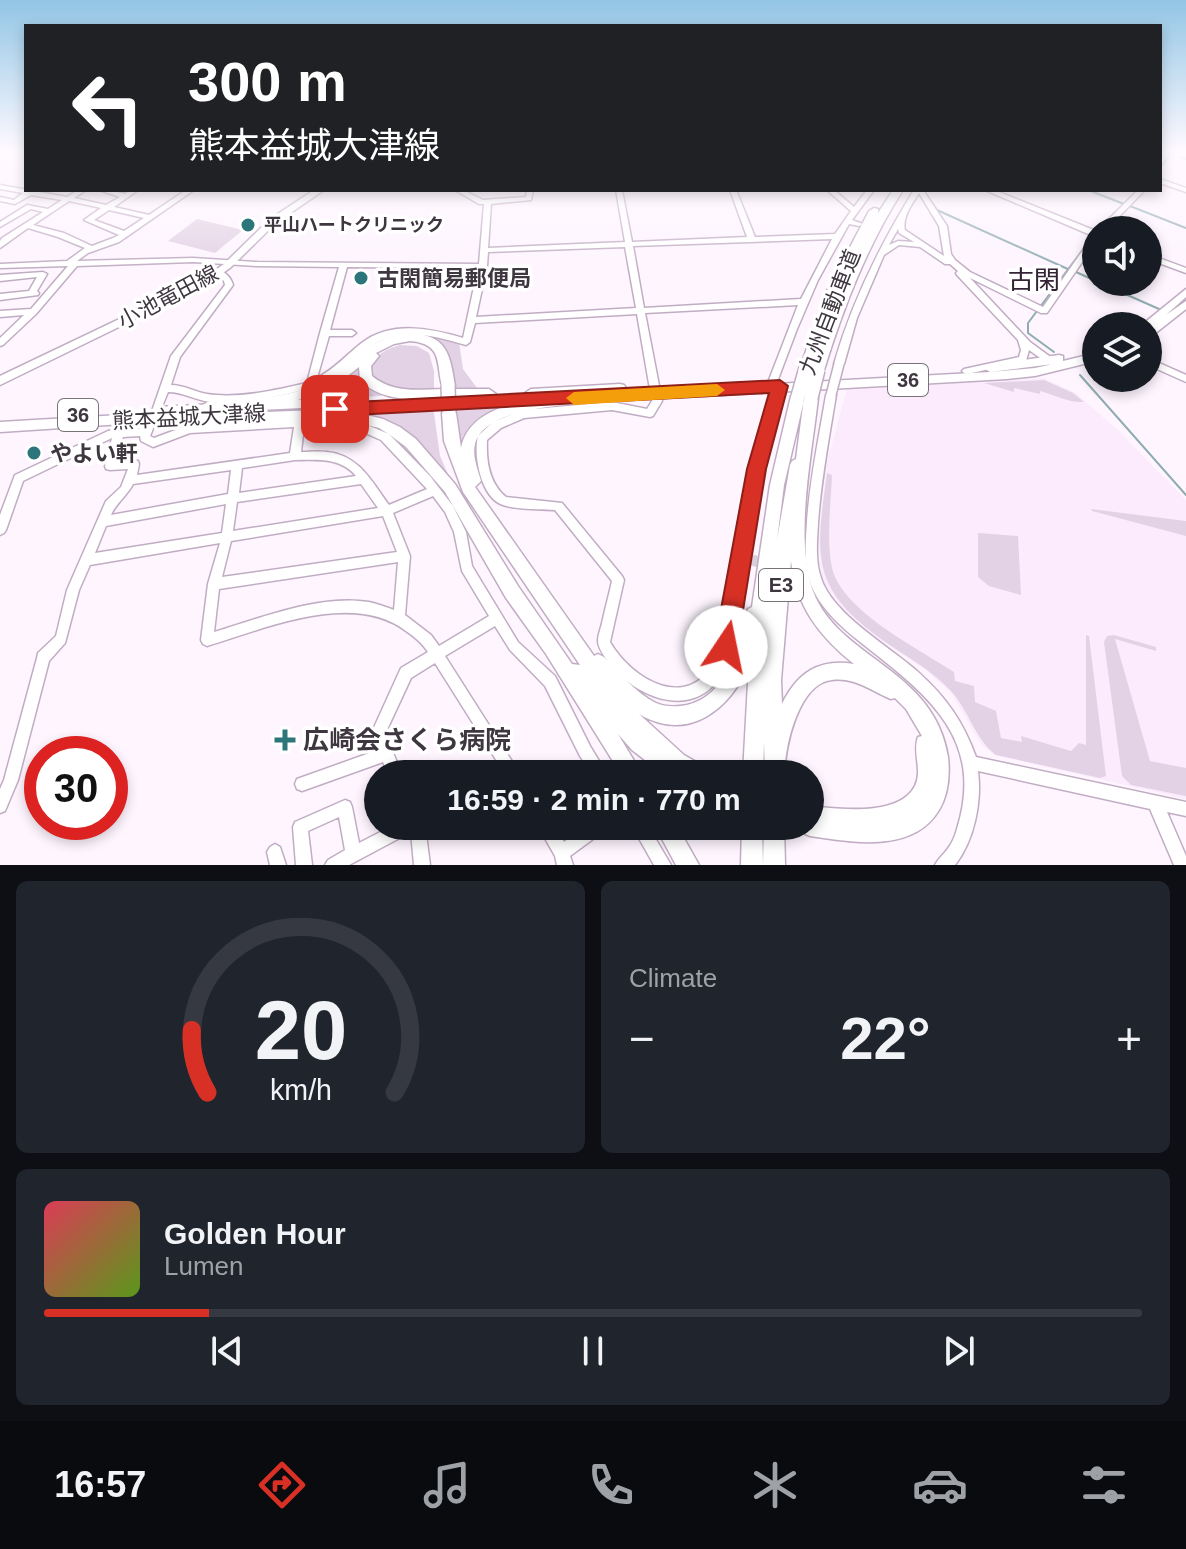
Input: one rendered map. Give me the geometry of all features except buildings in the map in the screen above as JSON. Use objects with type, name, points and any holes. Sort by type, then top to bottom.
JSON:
[{"type":"highway","name":"九州自動車道","points":[[754,760],[762,587],[777,485],[805,397],[833,291],[864,229],[888,192]]},
{"type":"highway","name":"九州自動車道","points":[[812,369],[844,290],[897,192]]},
{"type":"highway","points":[[206,408],[295,396],[315,390],[349,370],[377,346],[399,338],[420,338],[435,345],[445,363],[446,450],[477,537]]},
{"type":"highway","points":[[444,386],[435,351],[412,341],[386,346],[365,365],[365,378],[369,383],[377,390],[395,395],[489,394]]},
{"type":"highway","points":[[495,527],[469,465],[469,440],[475,430],[498,413],[602,397]]},
{"type":"highway","name":"九州自動車道","points":[[775,760],[772,680],[784,545],[805,397]]},
{"type":"highway","points":[[805,397],[797,544],[799,576],[808,600],[837,636],[911,697],[928,724],[939,762],[938,789],[928,811],[913,823],[888,830],[853,832],[824,828]]},
{"type":"highway","points":[[444,413],[456,460],[468,488],[626,715],[675,760]]},
{"type":"highway","points":[[157,416],[163,421],[176,421],[342,414],[383,424],[411,443],[450,488],[477,537],[623,760]]},
{"type":"highway","points":[[570,634],[639,702],[659,714],[698,712],[719,697],[733,680],[762,587]]},
{"type":"highway","points":[[552,648],[639,743],[661,760]]},
{"type":"highway","points":[[777,760],[792,699],[800,687],[818,672],[848,671],[871,678],[898,696],[912,713],[924,736],[929,770],[924,786],[910,806],[888,817],[862,821],[824,817]]},
{"type":"highway","points":[[673,840],[688,865]]},
{"type":"highway","points":[[752,840],[752,865]]},
{"type":"highway","points":[[774,840],[774,865]]},
{"type":"main road","name":"小池竜田線","points":[[0,381],[175,298],[218,272],[273,221],[317,192]]},
{"type":"main road","points":[[1162,313],[1186,292]]},
{"type":"main road","points":[[1162,324],[1186,304]]},
{"type":"main road","name":"熊本益城大津線","points":[[0,427],[157,416],[206,408],[489,394],[655,390],[967,371],[1048,361],[1082,352]]},
{"type":"main road","name":"熊本益城大津線","points":[[777,383],[1035,372],[1082,361]]},
{"type":"main road","name":"熊本益城大津線","points":[[0,419],[157,416],[602,397],[655,390]]},
{"type":"street","points":[[0,196],[15,202],[30,192],[150,217]]},
{"type":"street","points":[[2,241],[80,192]]},
{"type":"street","points":[[110,192],[126,196]]},
{"type":"street","points":[[124,234],[88,220],[132,192]]},
{"type":"street","points":[[0,343],[33,312],[72,264],[91,248],[124,234],[187,192]]},
{"type":"street","points":[[462,192],[488,201],[529,199],[530,192]]},
{"type":"street","points":[[469,196],[476,192]]},
{"type":"street","points":[[619,192],[657,401],[650,413],[612,406],[523,414],[497,425],[485,435],[480,448],[487,479],[498,497],[504,501],[558,506],[564,510],[618,580],[605,633],[606,648],[636,679],[662,693],[695,691],[711,680],[720,664],[746,558],[756,469],[801,302],[847,221],[869,192]]},
{"type":"street","points":[[734,192],[752,240]]},
{"type":"street","points":[[832,192],[854,210]]},
{"type":"street","points":[[917,192],[879,255],[847,329],[831,395],[809,577],[850,627],[926,687],[954,721],[973,763],[971,807],[963,835],[943,865]]},
{"type":"street","points":[[919,192],[943,226],[947,254],[952,262],[967,274],[1044,311],[1082,256]]},
{"type":"street","points":[[993,192],[1082,230]]},
{"type":"street","points":[[1116,216],[1140,192]]},
{"type":"street","points":[[164,389],[182,387],[196,396],[213,398],[311,385],[342,368],[372,340],[389,333],[415,330],[466,342],[483,266],[488,201]]},
{"type":"street","points":[[0,225],[30,207],[50,211]]},
{"type":"street","points":[[906,207],[900,225],[902,231],[946,260],[1024,342],[1048,361],[1064,366]]},
{"type":"street","points":[[847,221],[859,224]]},
{"type":"street","points":[[26,225],[91,248]]},
{"type":"street","points":[[879,229],[922,244]]},
{"type":"street","points":[[485,250],[839,236]]},
{"type":"street","points":[[879,255],[898,243],[922,244]]},
{"type":"street","points":[[0,266],[232,260],[257,264],[483,266]]},
{"type":"street","points":[[1162,262],[1186,271]]},
{"type":"street","points":[[311,385],[344,265]]},
{"type":"street","points":[[218,272],[229,285],[176,356],[157,416],[145,438],[153,443],[168,440],[189,429],[336,421],[373,430],[399,449],[457,522],[466,567],[514,646],[550,681],[591,760]]},
{"type":"street","points":[[0,278],[43,274],[32,293]]},
{"type":"street","points":[[0,297],[49,293]]},
{"type":"street","points":[[472,320],[801,302]]},
{"type":"street","points":[[0,314],[33,312]]},
{"type":"street","points":[[324,333],[352,333]]},
{"type":"street","points":[[967,371],[1023,359],[1024,342]]},
{"type":"street","points":[[1035,372],[1048,361]]},
{"type":"street","points":[[1162,368],[1186,379]]},
{"type":"street","points":[[295,456],[299,423]]},
{"type":"street","points":[[0,530],[19,478],[119,432],[146,432]]},
{"type":"street","points":[[0,806],[11,780],[43,658],[61,639],[73,590],[110,504],[125,490],[130,480],[134,464],[110,466],[119,432]]},
{"type":"street","points":[[130,480],[295,456],[328,456],[343,460],[356,468],[387,511],[404,556],[399,618]]},
{"type":"street","points":[[237,465],[227,537],[214,584],[207,640],[304,614],[344,608],[369,608],[399,618],[427,639],[439,654],[504,760]]},
{"type":"street","points":[[105,521],[232,498],[365,479]]},
{"type":"street","points":[[86,560],[387,511],[433,491]]},
{"type":"street","points":[[214,584],[404,556]]},
{"type":"street","points":[[388,760],[378,734],[406,673],[496,618]]},
{"type":"street","points":[[302,784],[385,754]]},
{"type":"street","points":[[973,763],[1186,809]]},
{"type":"street","points":[[1155,802],[1182,865]]},
{"type":"street","points":[[304,865],[300,827],[345,807],[354,855]]},
{"type":"street","points":[[333,865],[382,840]]},
{"type":"street","points":[[419,840],[422,865]]},
{"type":"street","points":[[553,840],[564,859],[584,840]]},
{"type":"street","points":[[648,840],[663,865]]},
{"type":"shaded area","points":[[197,219],[243,230],[215,253],[168,241]]},
{"type":"shaded area","points":[[418,334],[459,342],[463,369],[477,388],[450,389],[446,352]]},
{"type":"shaded area","points":[[400,345],[417,346],[429,353],[434,371],[434,390],[385,388],[371,377],[378,356]]},
{"type":"shaded area","points":[[368,355],[363,382],[382,396],[300,400],[300,396]]},
{"type":"shaded area","points":[[1043,378],[1074,392],[1118,430],[1186,500],[1186,799],[994,755],[981,744],[951,693],[926,670],[879,639],[842,608],[822,579],[818,540],[827,462],[847,389]]},
{"type":"shaded area","points":[[1044,380],[1073,393],[1084,402],[1040,391],[1040,394],[1014,388],[1014,392],[984,383]]},
{"type":"shaded area","points":[[527,402],[475,425],[470,485],[449,405]]},
{"type":"shaded area","points":[[433,406],[440,456],[458,497],[415,445],[348,411]]},
{"type":"shaded area","points":[[827,473],[832,475],[830,557],[839,584],[850,599],[884,628],[954,672],[955,681],[974,686],[975,702],[996,711],[1001,738],[1022,742],[1021,736],[1071,751],[1079,743],[1086,745],[1086,635],[1089,636],[1106,776],[1100,778],[996,755],[942,682],[881,639],[841,603],[829,585],[820,547]]},
{"type":"shaded area","points":[[1092,511],[1186,521],[1186,536]]},
{"type":"shaded area","points":[[978,533],[1018,536],[1021,595],[989,586],[978,577]]},
{"type":"shaded area","points":[[1114,635],[1156,647],[1156,651],[1115,639],[1150,761],[1186,768],[1186,796],[1131,785],[1122,776],[1104,642],[1107,636]]},
{"type":"waterway","points":[[924,192],[937,210],[1068,269]]},
{"type":"waterway","points":[[1093,192],[1124,204]]},
{"type":"waterway","points":[[1130,206],[1186,228]]},
{"type":"waterway","points":[[1112,216],[1117,211]]},
{"type":"waterway","points":[[1068,269],[1082,251]]},
{"type":"waterway","points":[[1040,307],[1068,269]]},
{"type":"waterway","points":[[1076,272],[1082,275]]},
{"type":"waterway","points":[[1130,296],[1159,309]]},
{"type":"waterway","points":[[1037,311],[1028,323],[1028,333],[1054,352]]},
{"type":"waterway","points":[[1080,375],[1186,495]]},
{"type":"tunnel","points":[[752,560],[804,576]]},
{"type":"slow traffic","points":[[574,398],[717,390]]},
{"type":"place","name":"平山ハートクリニック","points":[[248,225]]},
{"type":"place","name":"古閑簡易郵便局","points":[[361,278]]},
{"type":"place","name":"やよい軒","points":[[34,453]]},
{"type":"place","name":"広崎会さくら病院","points":[[285,740]]},
{"type":"district","name":"古閑","points":[[1034,280]]},
{"type":"route","points":[[335,409],[780,386],[756,469],[726,647]]}]
